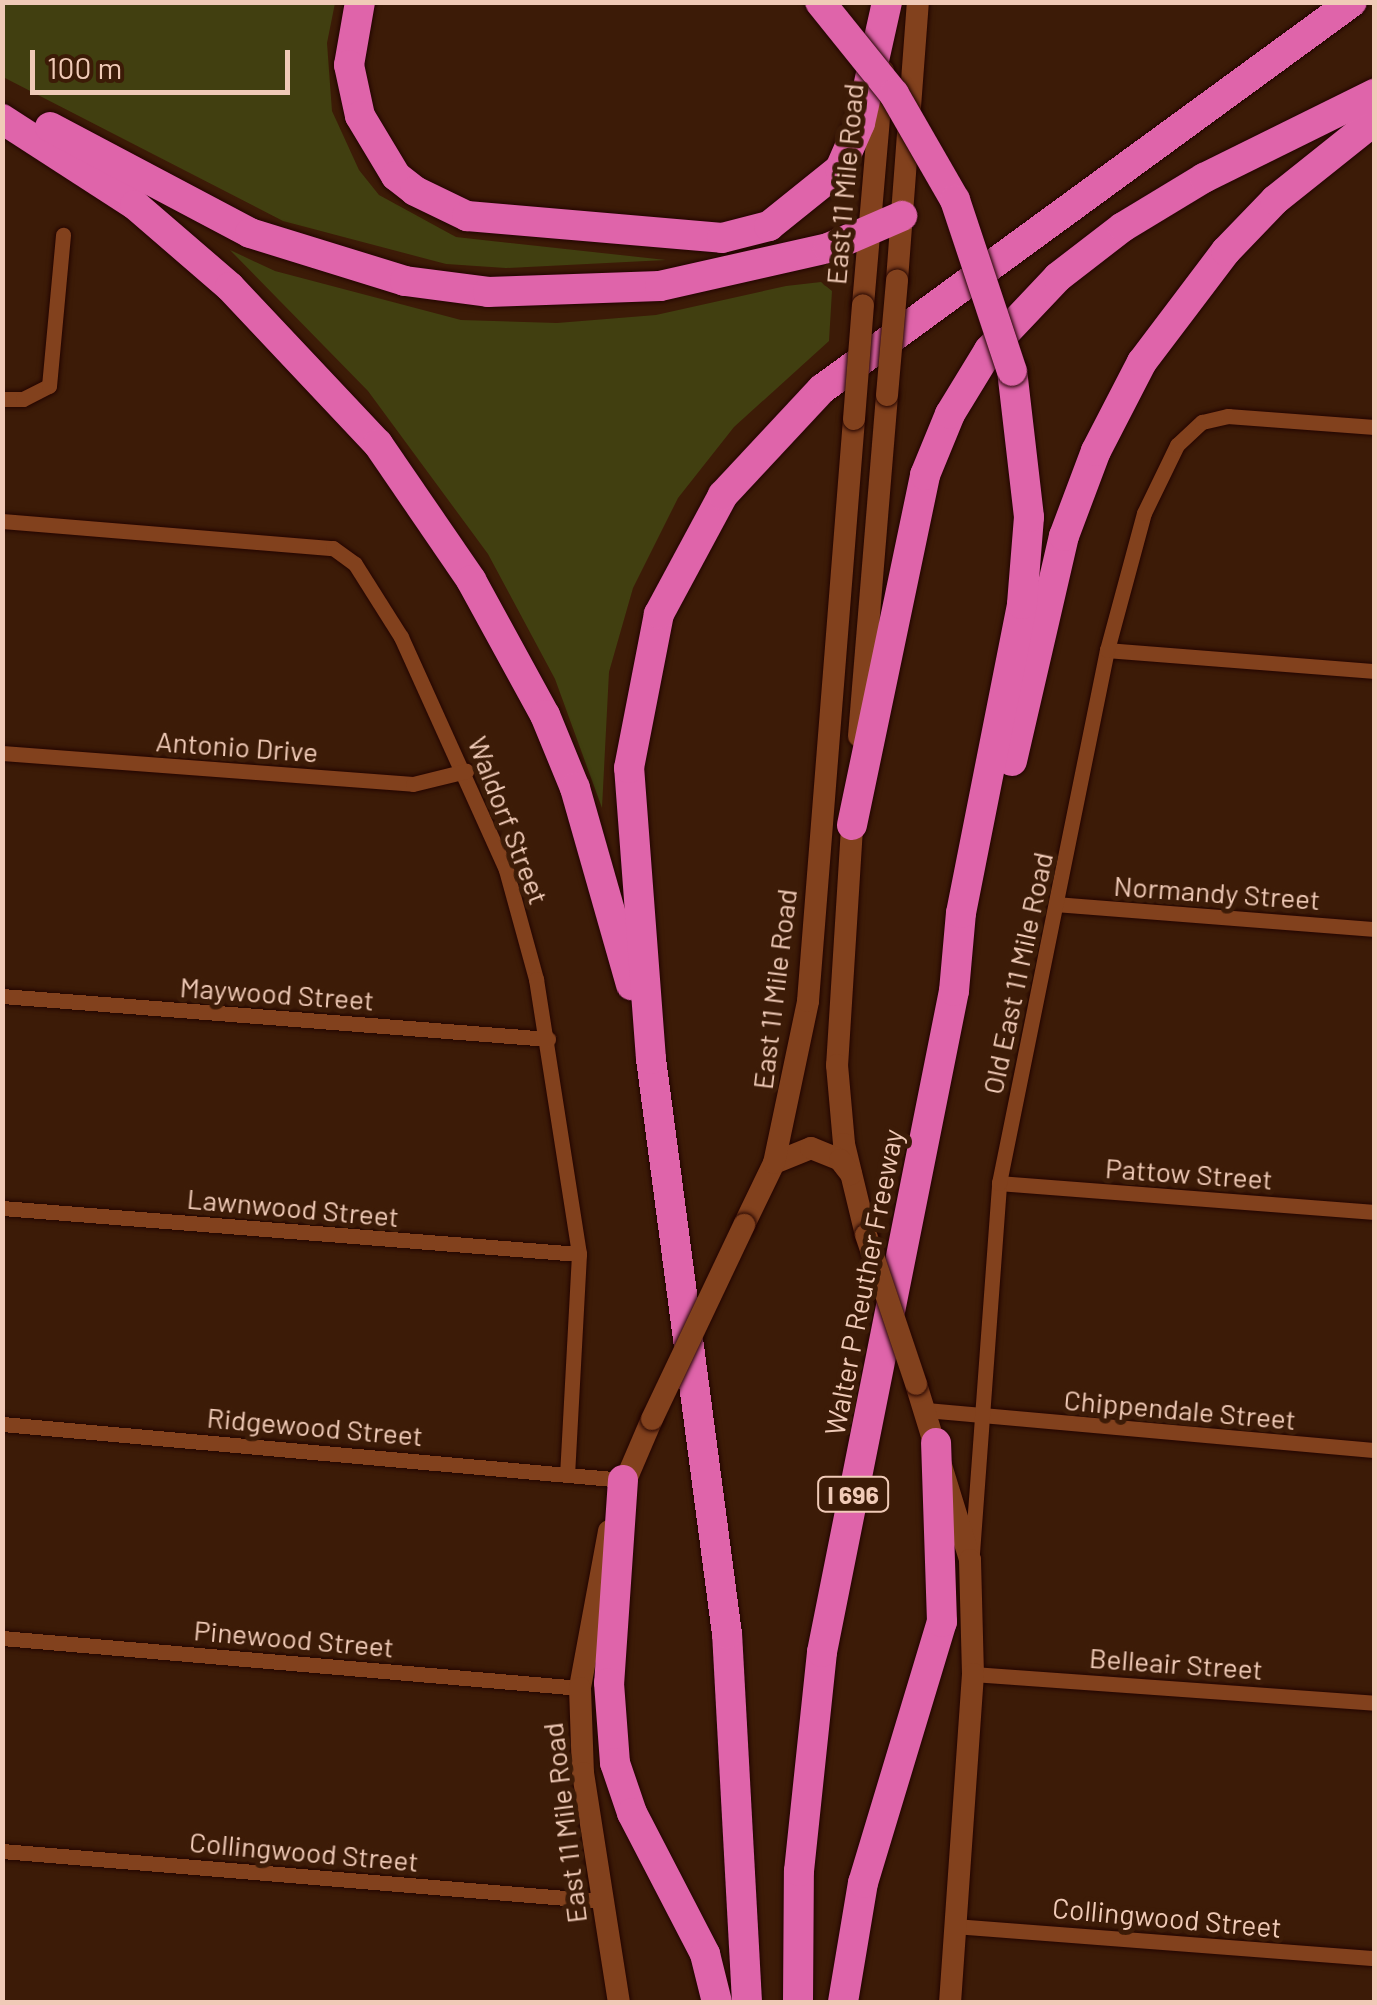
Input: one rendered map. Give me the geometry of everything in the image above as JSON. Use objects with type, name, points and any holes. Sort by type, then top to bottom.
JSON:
[{"type":"highway","points":[[360,2],[348,65],[360,116],[396,176],[427,199],[466,216],[518,224],[722,238],[768,226],[840,170],[860,123],[888,2]]},
{"type":"highway","points":[[820,2],[894,94],[955,200],[1012,371],[1029,518],[1022,604],[962,913],[954,991]]},
{"type":"highway","points":[[746,2002],[727,1634],[651,1059],[629,768],[658,614],[699,530],[748,464],[822,388],[1352,2]]},
{"type":"highway","points":[[852,825],[925,475],[950,414],[989,350],[1058,278],[1123,227],[1204,178],[1374,94]]},
{"type":"highway","points":[[2,104],[250,233],[405,281],[488,292],[660,286],[828,248],[902,216]]},
{"type":"highway","points":[[2,118],[136,206],[230,287],[378,444],[426,511],[508,642],[576,788],[651,1059]]},
{"type":"highway","points":[[954,991],[980,916],[1045,601],[1096,452],[1142,362],[1226,251],[1275,200],[1374,121]]},
{"type":"highway","name":"Walter P Reuther Freeway","points":[[798,2002],[799,1871],[822,1652],[954,991]]},
{"type":"highway","points":[[843,2002],[866,1870],[942,1622],[936,1443]]},
{"type":"highway","points":[[623,1480],[610,1682],[615,1763],[632,1813],[705,1954],[718,2002]]},
{"type":"main road","name":"East 11 Mile Road","points":[[619,2002],[583,1773],[580,1688],[596,1589],[623,1480],[774,1162],[808,1001],[888,2]]},
{"type":"main road","points":[[918,2],[836,1029],[851,1174],[866,1235],[936,1443],[970,1560],[973,1674],[950,2002]]},
{"type":"main road","points":[[774,1162],[811,1148],[840,1160],[851,1174]]},
{"type":"street","points":[[2,399],[23,400],[49,386],[64,235]]},
{"type":"street","name":"Old East 11 Mile Road","points":[[970,1560],[999,1184],[1107,650],[1144,513],[1177,445],[1202,422],[1228,416],[1374,427]]},
{"type":"street","name":"Waldorf Street","points":[[2,522],[343,552],[401,637],[466,771],[522,924],[548,1039],[580,1254],[567,1474]]},
{"type":"street","points":[[1107,650],[1374,671]]},
{"type":"street","name":"Antonio Drive","points":[[2,753],[413,784],[466,771]]},
{"type":"street","name":"Normandy Street","points":[[1056,904],[1374,928]]},
{"type":"street","name":"Maywood Street","points":[[2,996],[548,1039]]},
{"type":"street","name":"Pattow Street","points":[[999,1184],[1374,1212]]},
{"type":"street","name":"Lawnwood Street","points":[[2,1208],[580,1254]]},
{"type":"street","name":"Chippendale Street","points":[[925,1410],[1374,1450]]},
{"type":"street","name":"Ridgewood Street","points":[[2,1424],[623,1480]]},
{"type":"street","name":"Pinewood Street","points":[[2,1638],[580,1688]]},
{"type":"street","name":"Belleair Street","points":[[973,1674],[1374,1703]]},
{"type":"street","name":"Collingwood Street","points":[[2,1851],[601,1901]]},
{"type":"street","name":"Collingwood Street","points":[[955,1926],[1374,1958]]},
{"type":"shaded area","points":[[3,2],[335,3],[327,43],[332,111],[359,170],[379,195],[456,237],[666,260],[506,268],[446,264],[283,221],[3,77]]},
{"type":"shaded area","points":[[230,250],[275,271],[461,320],[557,323],[656,315],[786,286],[821,282],[832,291],[829,341],[734,427],[678,498],[633,588],[609,672],[602,808],[555,679],[488,554],[368,391]]}]
